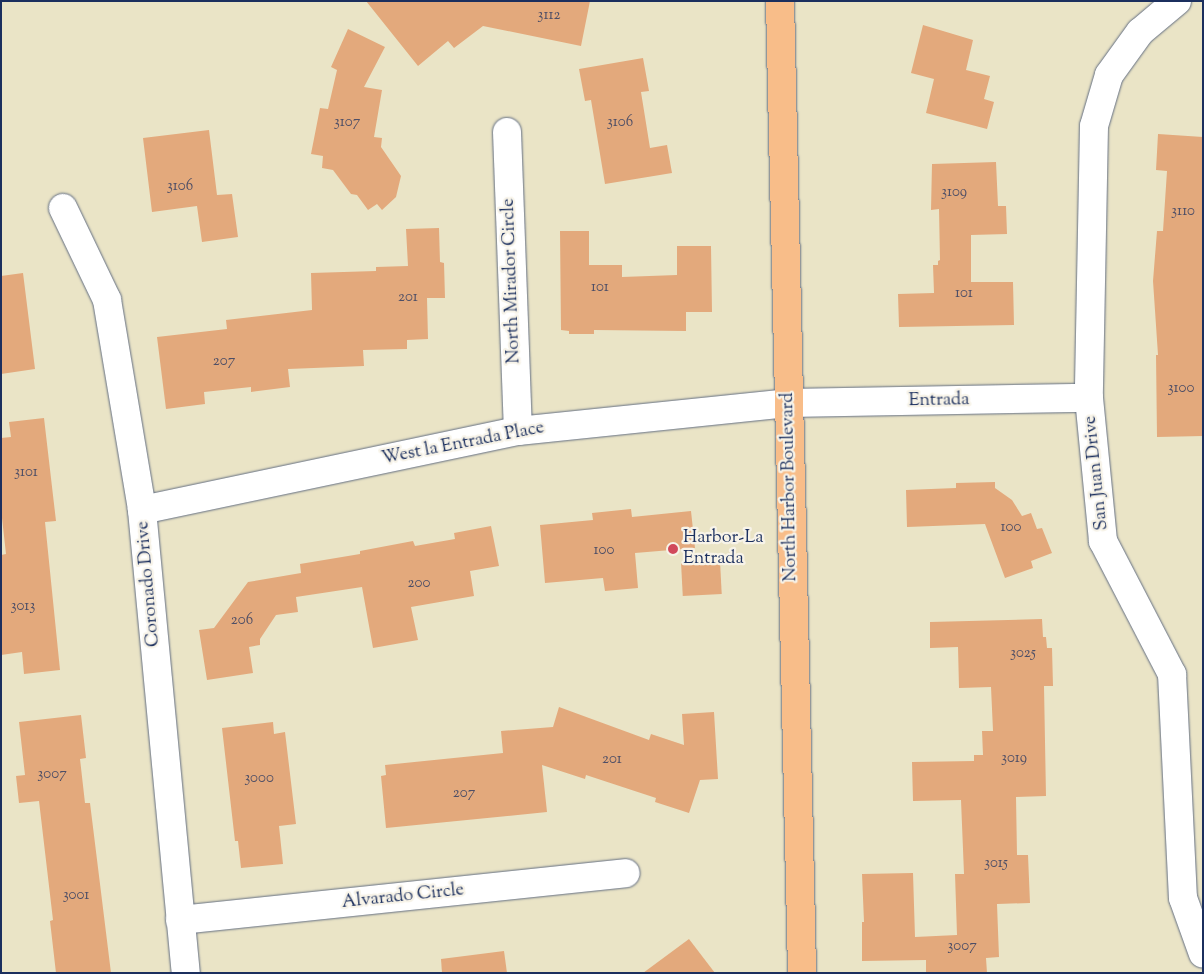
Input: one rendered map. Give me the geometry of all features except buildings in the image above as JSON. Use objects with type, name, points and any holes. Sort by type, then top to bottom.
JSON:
[{"type":"main road","name":"North Harbor Boulevard","points":[[780,1],[802,973]]},
{"type":"street","name":"San Juan Drive","points":[[1177,1],[1140,32],[1109,75],[1094,126],[1089,398],[1103,541],[1172,674],[1183,898],[1203,954]]},
{"type":"street","name":"North Mirador Circle","points":[[507,132],[518,431]]},
{"type":"street","name":"Coronado Drive","points":[[63,208],[107,300],[142,510],[186,973]]},
{"type":"street","name":"Entrada","points":[[788,403],[1089,398]]},
{"type":"street","name":"West la Entrada Place","points":[[142,510],[518,431],[788,403]]},
{"type":"street","name":"Alvarado Circle","points":[[180,920],[626,873]]},
{"type":"place","name":"Harbor-La Entrada","points":[[673,549]]}]
